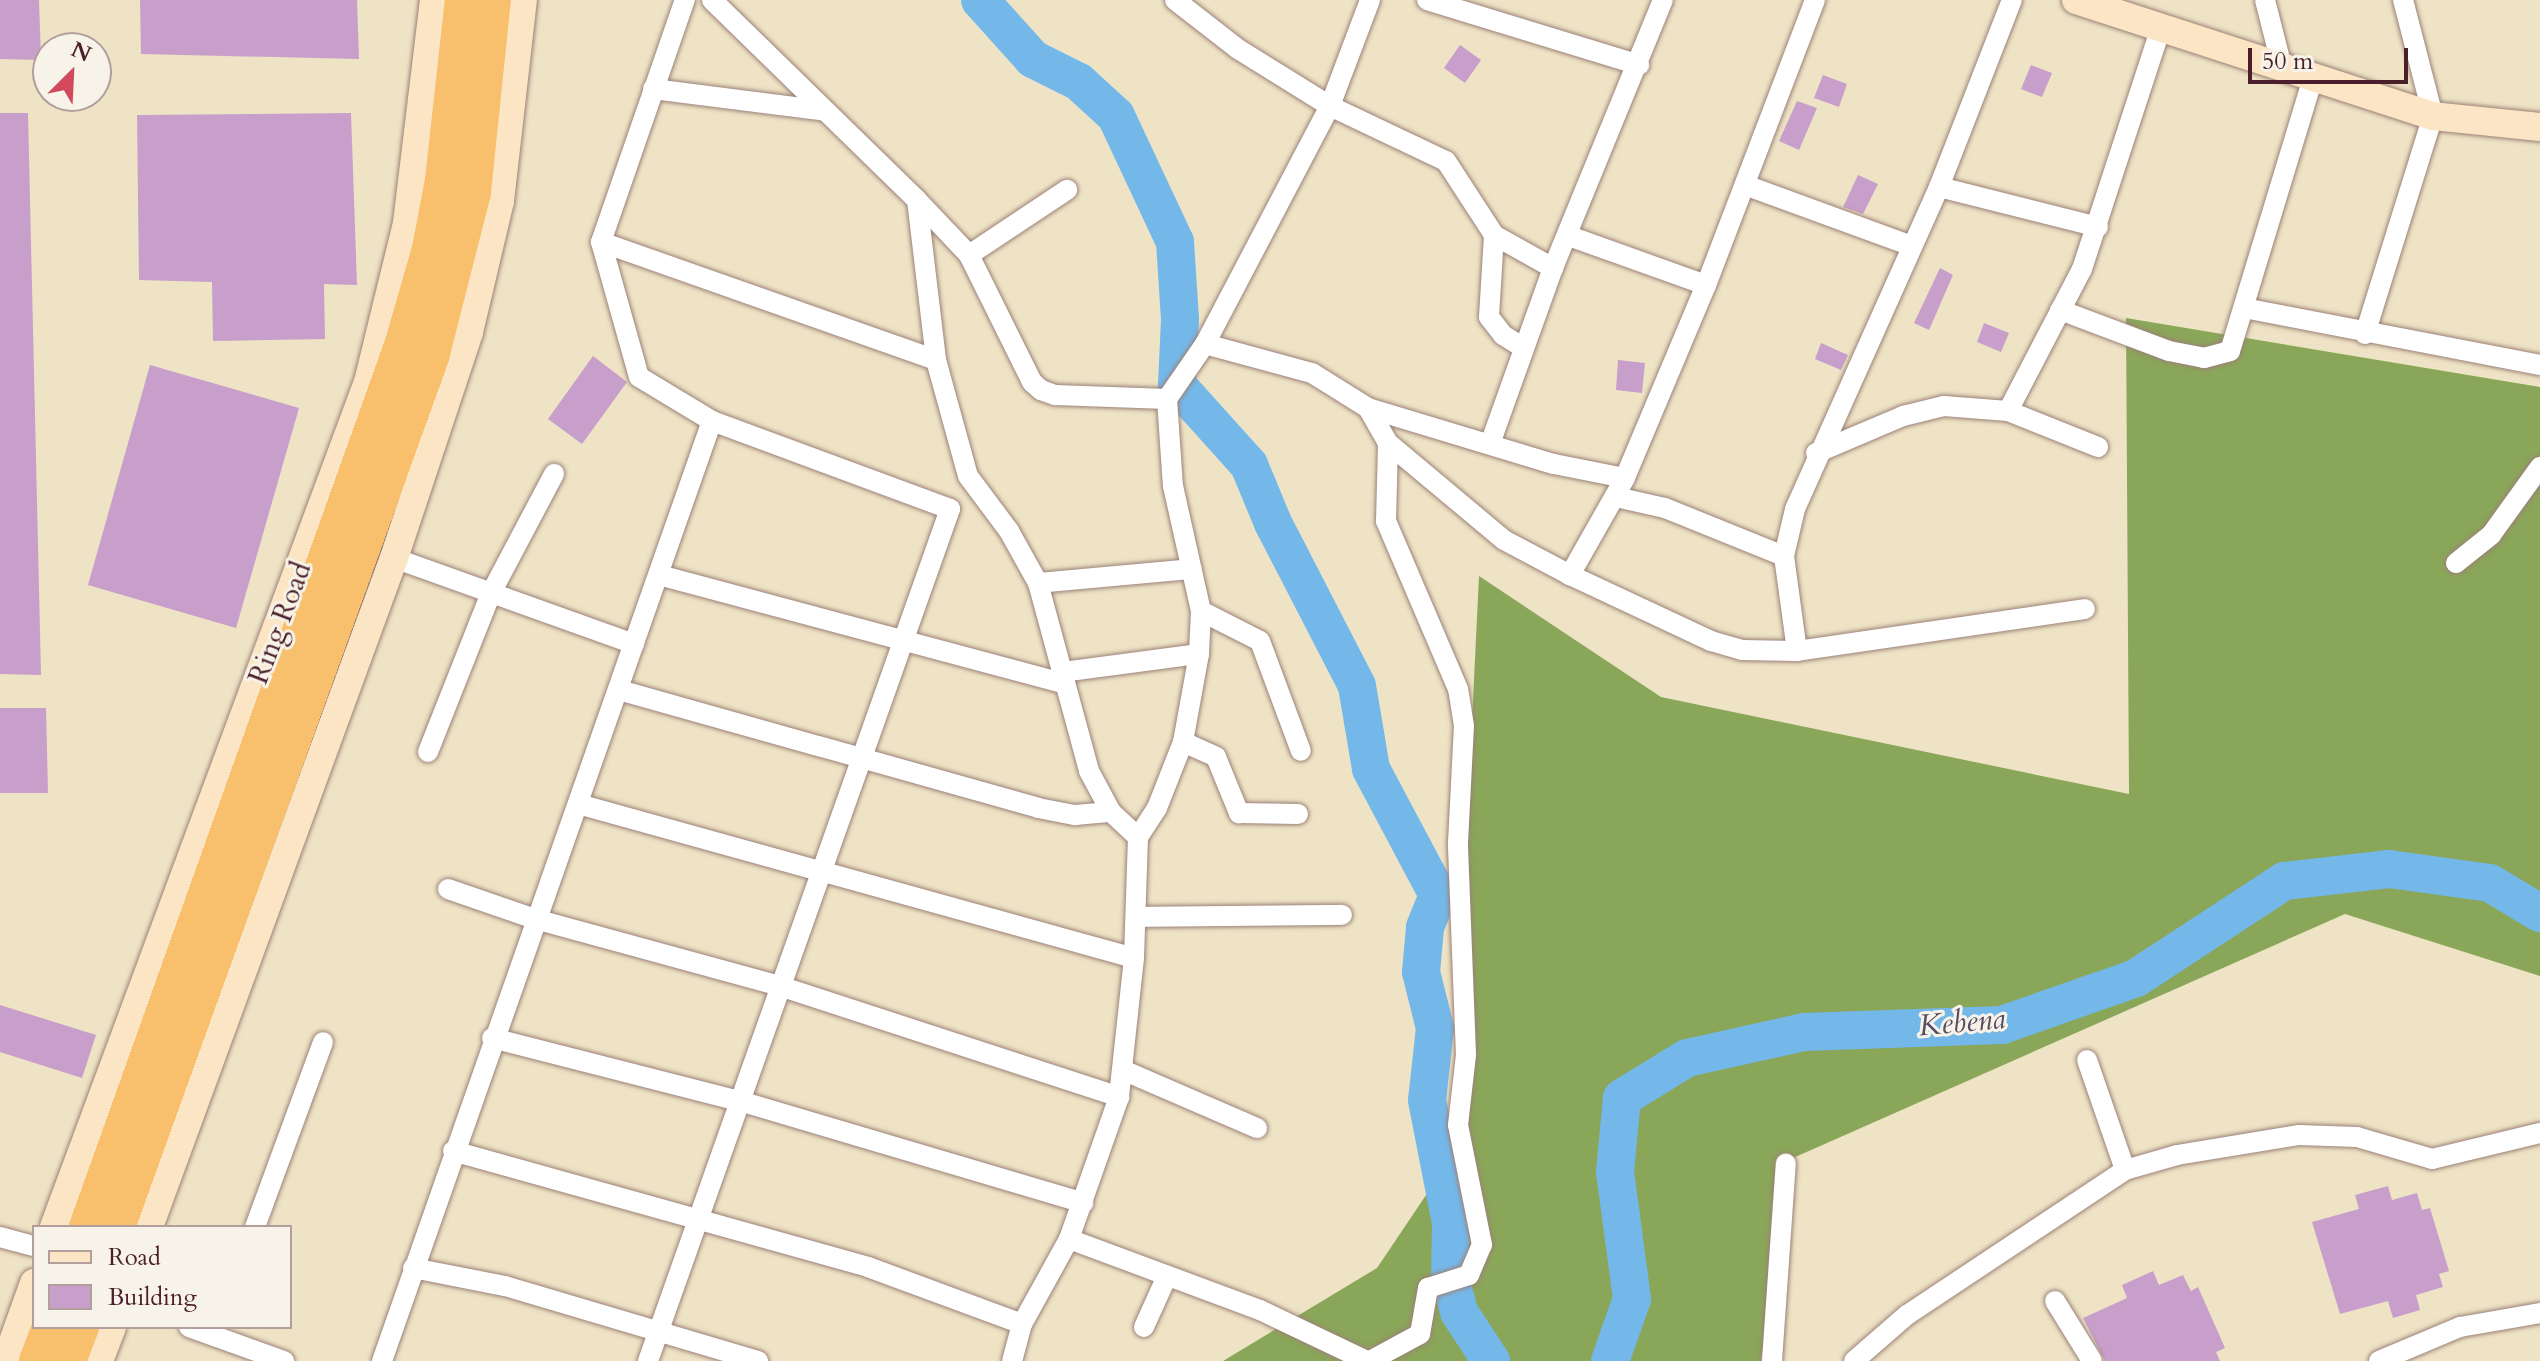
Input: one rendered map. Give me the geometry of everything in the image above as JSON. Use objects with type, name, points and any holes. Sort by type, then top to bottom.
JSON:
[{"type":"highway","name":"Ring Road","points":[[88,1225],[403,343],[430,249],[443,180],[463,0]]},
{"type":"highway","name":"Ring Road","points":[[118,1225],[431,357],[473,192],[493,0]]},
{"type":"highway","points":[[37,1361],[49,1329]]},
{"type":"highway","points":[[68,1361],[80,1329]]},
{"type":"street","name":"Ring Road","points":[[55,1225],[368,382],[407,223],[434,0]]},
{"type":"street","points":[[150,1225],[394,558],[486,268],[511,133],[523,0]]},
{"type":"street","points":[[685,0],[601,242],[639,377],[712,421],[950,509]]},
{"type":"street","points":[[712,0],[917,200],[969,255],[1032,382],[1041,390],[1055,395],[1171,395]]},
{"type":"street","points":[[1175,0],[1238,49],[1330,106],[1446,161],[1494,235],[1553,268]]},
{"type":"street","points":[[1012,1361],[1022,1324],[1069,1239],[1119,1097],[1125,1071],[1137,917],[1138,837],[1157,808],[1183,742],[1199,654],[1201,611],[1173,486],[1171,395],[1205,344],[1330,106],[1370,0]]},
{"type":"street","points":[[1427,0],[1639,65]]},
{"type":"street","points":[[1490,444],[1522,347],[1663,0]]},
{"type":"street","points":[[1570,575],[1621,488],[1706,285],[1815,0]]},
{"type":"street","points":[[1797,651],[1784,556],[1816,453],[1939,187],[2012,0]]},
{"type":"street","points":[[2076,0],[2433,116],[2540,127]]},
{"type":"street","points":[[2265,0],[2282,67]]},
{"type":"street","points":[[2365,334],[2433,116],[2403,0]]},
{"type":"street","points":[[2008,411],[2098,227],[2161,27]]},
{"type":"street","points":[[2060,310],[2141,342],[2204,358],[2230,351],[2313,77]]},
{"type":"street","points":[[653,89],[826,111]]},
{"type":"street","points":[[1745,185],[1912,246]]},
{"type":"street","points":[[1939,187],[2098,227]]},
{"type":"street","points":[[969,255],[1067,190]]},
{"type":"street","points":[[917,200],[936,360],[968,476],[1009,531],[1038,583],[1089,771],[1111,812],[1138,837]]},
{"type":"street","points":[[1494,235],[1489,317],[1503,335],[1522,347]]},
{"type":"street","points":[[1569,236],[1706,285]]},
{"type":"street","points":[[601,242],[936,360]]},
{"type":"street","points":[[2244,308],[2365,334],[2540,365]]},
{"type":"street","points":[[1205,344],[1302,369],[1368,408],[1490,444],[1621,488],[1784,556]]},
{"type":"street","points":[[1816,453],[1922,410],[1970,406],[2008,411],[2098,447]]},
{"type":"street","points":[[1368,408],[1388,443],[1504,540],[1570,575],[1726,647],[1797,651],[2085,609]]},
{"type":"street","points":[[382,1361],[492,1038],[619,690],[712,421]]},
{"type":"street","points":[[1069,1239],[1260,1310],[1368,1361],[1420,1334],[1424,1294],[1436,1283],[1461,1279],[1475,1269],[1482,1245],[1458,1125],[1466,1055],[1458,843],[1464,726],[1458,689],[1386,521],[1388,443]]},
{"type":"street","points":[[2456,563],[2491,535],[2540,467]]},
{"type":"street","points":[[428,752],[491,593],[554,474]]},
{"type":"street","points":[[648,1361],[702,1220],[900,643],[950,509],[968,476]]},
{"type":"street","points":[[394,558],[634,644]]},
{"type":"street","points":[[1038,583],[1191,569]]},
{"type":"street","points":[[659,575],[900,643],[1063,678],[1199,654]]},
{"type":"street","points":[[1201,611],[1260,641],[1301,751]]},
{"type":"street","points":[[619,690],[1038,808],[1075,815],[1111,812]]},
{"type":"street","points":[[1183,742],[1216,757],[1239,813],[1298,814]]},
{"type":"street","points":[[578,804],[819,875],[1134,958]]},
{"type":"street","points":[[448,889],[535,919],[780,986],[1119,1097]]},
{"type":"street","points":[[1137,917],[1342,915]]},
{"type":"street","points":[[492,1038],[743,1102],[1083,1203]]},
{"type":"street","points":[[256,1225],[323,1042]]},
{"type":"street","points":[[2087,1060],[2125,1170]]},
{"type":"street","points":[[1125,1071],[1257,1128]]},
{"type":"street","points":[[1854,1361],[1907,1315],[2125,1170],[2177,1155],[2299,1135],[2357,1137],[2432,1159],[2540,1133]]},
{"type":"street","points":[[453,1151],[868,1267],[1022,1324]]},
{"type":"street","points":[[1772,1361],[1786,1163]]},
{"type":"street","points":[[0,1237],[32,1245]]},
{"type":"street","points":[[413,1268],[505,1286],[758,1361]]},
{"type":"street","points":[[1144,1327],[1167,1276]]},
{"type":"street","points":[[6,1361],[32,1289]]},
{"type":"street","points":[[2055,1301],[2092,1361]]},
{"type":"street","points":[[2379,1361],[2460,1327],[2540,1313]]},
{"type":"street","points":[[99,1361],[111,1329]]},
{"type":"street","points":[[217,1332],[284,1361]]},
{"type":"green space","points":[[2126,318],[2540,387],[2540,976],[2345,914],[1793,1158],[1761,1361],[1223,1361],[1377,1268],[1451,1158],[1479,576],[1661,697],[2129,794]]},
{"type":"building","points":[[0,0],[39,0],[40,32],[32,32],[32,60],[0,59]]},
{"type":"building","points":[[140,0],[357,0],[359,59],[141,54]]},
{"type":"building","points":[[1460,45],[1481,60],[1465,83],[1444,68]]},
{"type":"building","points":[[2031,65],[2052,73],[2042,97],[2021,89]]},
{"type":"building","points":[[1823,75],[1847,84],[1839,107],[1814,98]]},
{"type":"building","points":[[1797,101],[1817,108],[1799,150],[1779,141]]},
{"type":"building","points":[[0,113],[28,113],[41,675],[0,674]]},
{"type":"building","points":[[351,113],[357,285],[324,284],[325,339],[213,341],[212,282],[139,280],[137,115]]},
{"type":"building","points":[[1858,175],[1878,184],[1863,214],[1843,207]]},
{"type":"building","points":[[1940,268],[1953,275],[1929,330],[1914,323]]},
{"type":"building","points":[[1984,323],[2009,333],[2001,352],[1977,342]]},
{"type":"building","points":[[1821,343],[1848,355],[1841,370],[1815,359]]},
{"type":"building","points":[[593,356],[627,382],[582,444],[548,419]]},
{"type":"building","points":[[1618,360],[1645,363],[1642,393],[1616,390]]},
{"type":"building","points":[[150,365],[299,408],[236,628],[88,585]]},
{"type":"building","points":[[0,708],[46,708],[48,793],[0,793]]},
{"type":"building","points":[[0,1005],[96,1035],[82,1078],[0,1052]]},
{"type":"building","points":[[2388,1186],[2392,1200],[2417,1193],[2422,1210],[2430,1208],[2449,1271],[2439,1274],[2443,1287],[2416,1295],[2420,1310],[2393,1318],[2388,1301],[2340,1314],[2312,1222],[2359,1209],[2355,1195]]},
{"type":"building","points":[[2153,1271],[2159,1285],[2183,1275],[2191,1291],[2198,1287],[2225,1348],[2216,1352],[2220,1361],[2105,1361],[2083,1318],[2127,1298],[2122,1285]]},
{"type":"waterway","points":[[980,0],[1033,59],[1079,82],[1116,116],[1175,242],[1180,319],[1177,385],[1249,465],[1273,523],[1357,686],[1371,769],[1438,895],[1425,928],[1421,972],[1435,1028],[1427,1100],[1451,1223],[1450,1278],[1459,1312],[1491,1361]]},
{"type":"waterway","name":"Kebena","points":[[1610,1361],[1632,1299],[1615,1172],[1622,1098],[1687,1058],[1804,1032],[2002,1025],[2136,978],[2284,881],[2389,869],[2490,883],[2540,913]]}]
